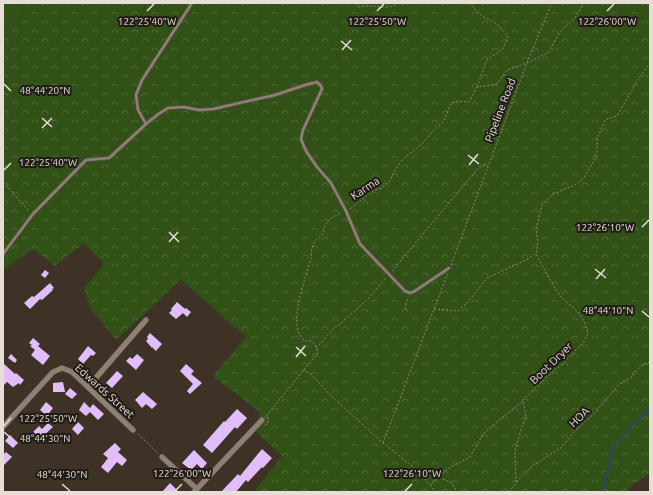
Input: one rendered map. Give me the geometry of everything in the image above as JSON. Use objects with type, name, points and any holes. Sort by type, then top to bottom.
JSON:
[{"type":"street","points":[[88,387],[146,320]]},
{"type":"street","name":"Edwards Street","points":[[3,427],[53,372],[62,368],[72,372],[133,430]]},
{"type":"street","points":[[162,457],[195,491],[262,420]]},
{"type":"lane","points":[[146,124],[138,110],[136,95],[142,80],[192,3]]},
{"type":"lane","points":[[3,254],[33,214],[86,160],[109,158],[156,115],[168,108],[184,107],[199,110],[213,109],[274,95],[317,82],[321,86],[322,90],[303,130],[301,139],[306,151],[331,183],[346,211],[360,244],[405,291],[410,293],[416,291],[449,268]]},
{"type":"path","points":[[356,3],[357,6],[361,7],[367,6],[379,8],[398,3]]},
{"type":"path","points":[[469,3],[483,17],[497,24],[508,36],[503,49],[487,60],[477,87],[497,84],[507,70],[527,63],[549,52],[559,33],[575,18],[584,3]]},
{"type":"path","name":"Pipeline Road","points":[[383,443],[527,63],[552,3]]},
{"type":"path","points":[[434,309],[458,311],[468,302],[487,278],[536,254],[538,242],[536,230],[542,205],[553,194],[575,185],[584,178],[596,158],[597,139],[606,120],[617,116],[639,78],[650,63]]},
{"type":"path","name":"Karma","points":[[316,348],[315,344],[305,342],[300,337],[297,322],[297,309],[311,258],[313,244],[324,234],[324,226],[328,220],[346,211],[374,190],[382,188],[390,181],[402,160],[422,144],[444,121],[452,103],[468,102],[472,99],[474,91],[477,87]]},
{"type":"path","points":[[262,420],[302,370],[318,353],[316,348],[334,328],[368,299],[480,166],[489,164]]},
{"type":"path","points":[[3,182],[33,214]]},
{"type":"path","name":"Boot Dryer","points":[[523,400],[583,344],[588,334],[585,323],[578,312],[562,298],[556,290],[536,254]]},
{"type":"path","points":[[405,309],[410,293]]},
{"type":"path","name":"HOA","points":[[516,482],[535,464],[561,448],[576,430],[596,412],[618,385],[632,378],[641,366],[650,362]]},
{"type":"path","points":[[302,370],[310,374],[329,394],[383,443],[417,470],[436,492]]},
{"type":"path","points":[[430,485],[447,469],[470,457],[484,434],[523,400],[526,417],[515,451],[516,482],[509,492]]},
{"type":"path","points":[[133,430],[162,457]]},
{"type":"path","points":[[439,478],[451,482],[457,492]]},
{"type":"green space","points":[[3,3],[650,3],[650,473],[627,489],[630,492],[254,492],[282,456],[256,432],[260,412],[213,376],[246,337],[181,280],[116,340],[90,308],[84,288],[104,264],[84,243],[55,266],[33,249],[3,270]]},
{"type":"green space","points":[[3,3],[27,3],[3,30]]},
{"type":"building","points":[[45,270],[49,273],[45,278],[41,275]]},
{"type":"building","points":[[50,283],[54,288],[42,300],[40,299],[30,309],[24,303],[32,296],[34,297]]},
{"type":"building","points":[[177,302],[191,312],[187,317],[183,313],[176,319],[169,313]]},
{"type":"building","points":[[150,333],[162,344],[156,351],[146,341]]},
{"type":"building","points":[[33,338],[40,344],[38,346],[50,356],[43,365],[31,355],[35,350],[29,343]]},
{"type":"building","points":[[88,346],[96,353],[93,356],[91,355],[83,364],[78,359]]},
{"type":"building","points":[[11,354],[17,360],[15,363],[8,358]]},
{"type":"building","points":[[137,354],[144,360],[136,370],[126,361],[130,357],[132,359]]},
{"type":"building","points":[[3,363],[24,380],[20,385],[19,383],[13,387],[7,382],[3,386]]},
{"type":"building","points":[[186,364],[194,371],[191,374],[202,383],[190,394],[187,391],[193,384],[180,371]]},
{"type":"building","points":[[117,371],[123,376],[112,388],[106,383]]},
{"type":"building","points":[[63,382],[65,392],[53,392],[53,383]]},
{"type":"building","points":[[70,388],[77,394],[72,399],[65,394]]},
{"type":"building","points":[[143,392],[157,404],[152,409],[146,404],[142,408],[135,400]]},
{"type":"building","points":[[46,402],[53,408],[47,416],[40,410]]},
{"type":"building","points":[[84,402],[90,408],[93,404],[104,414],[98,420],[90,412],[86,416],[79,410]]},
{"type":"building","points":[[237,409],[247,418],[237,429],[235,427],[212,453],[203,445],[224,421],[225,422]]},
{"type":"building","points":[[78,422],[84,428],[78,435],[72,429]]},
{"type":"building","points":[[48,423],[53,427],[40,439],[33,432],[39,426],[42,429]]},
{"type":"building","points":[[10,435],[18,443],[13,448],[5,441]]},
{"type":"building","points":[[115,443],[121,449],[118,452],[127,460],[122,466],[117,462],[108,473],[101,467],[108,458],[103,454]]},
{"type":"building","points":[[262,449],[272,458],[263,468],[262,467],[248,482],[246,480],[236,492],[221,492],[238,474],[240,476]]},
{"type":"building","points":[[194,450],[207,463],[202,469],[197,464],[191,470],[182,463]]},
{"type":"building","points":[[6,452],[12,457],[3,466],[3,455]]},
{"type":"building","points":[[170,483],[179,492],[162,492]]},
{"type":"waterway","points":[[603,492],[613,446],[650,408]]}]
